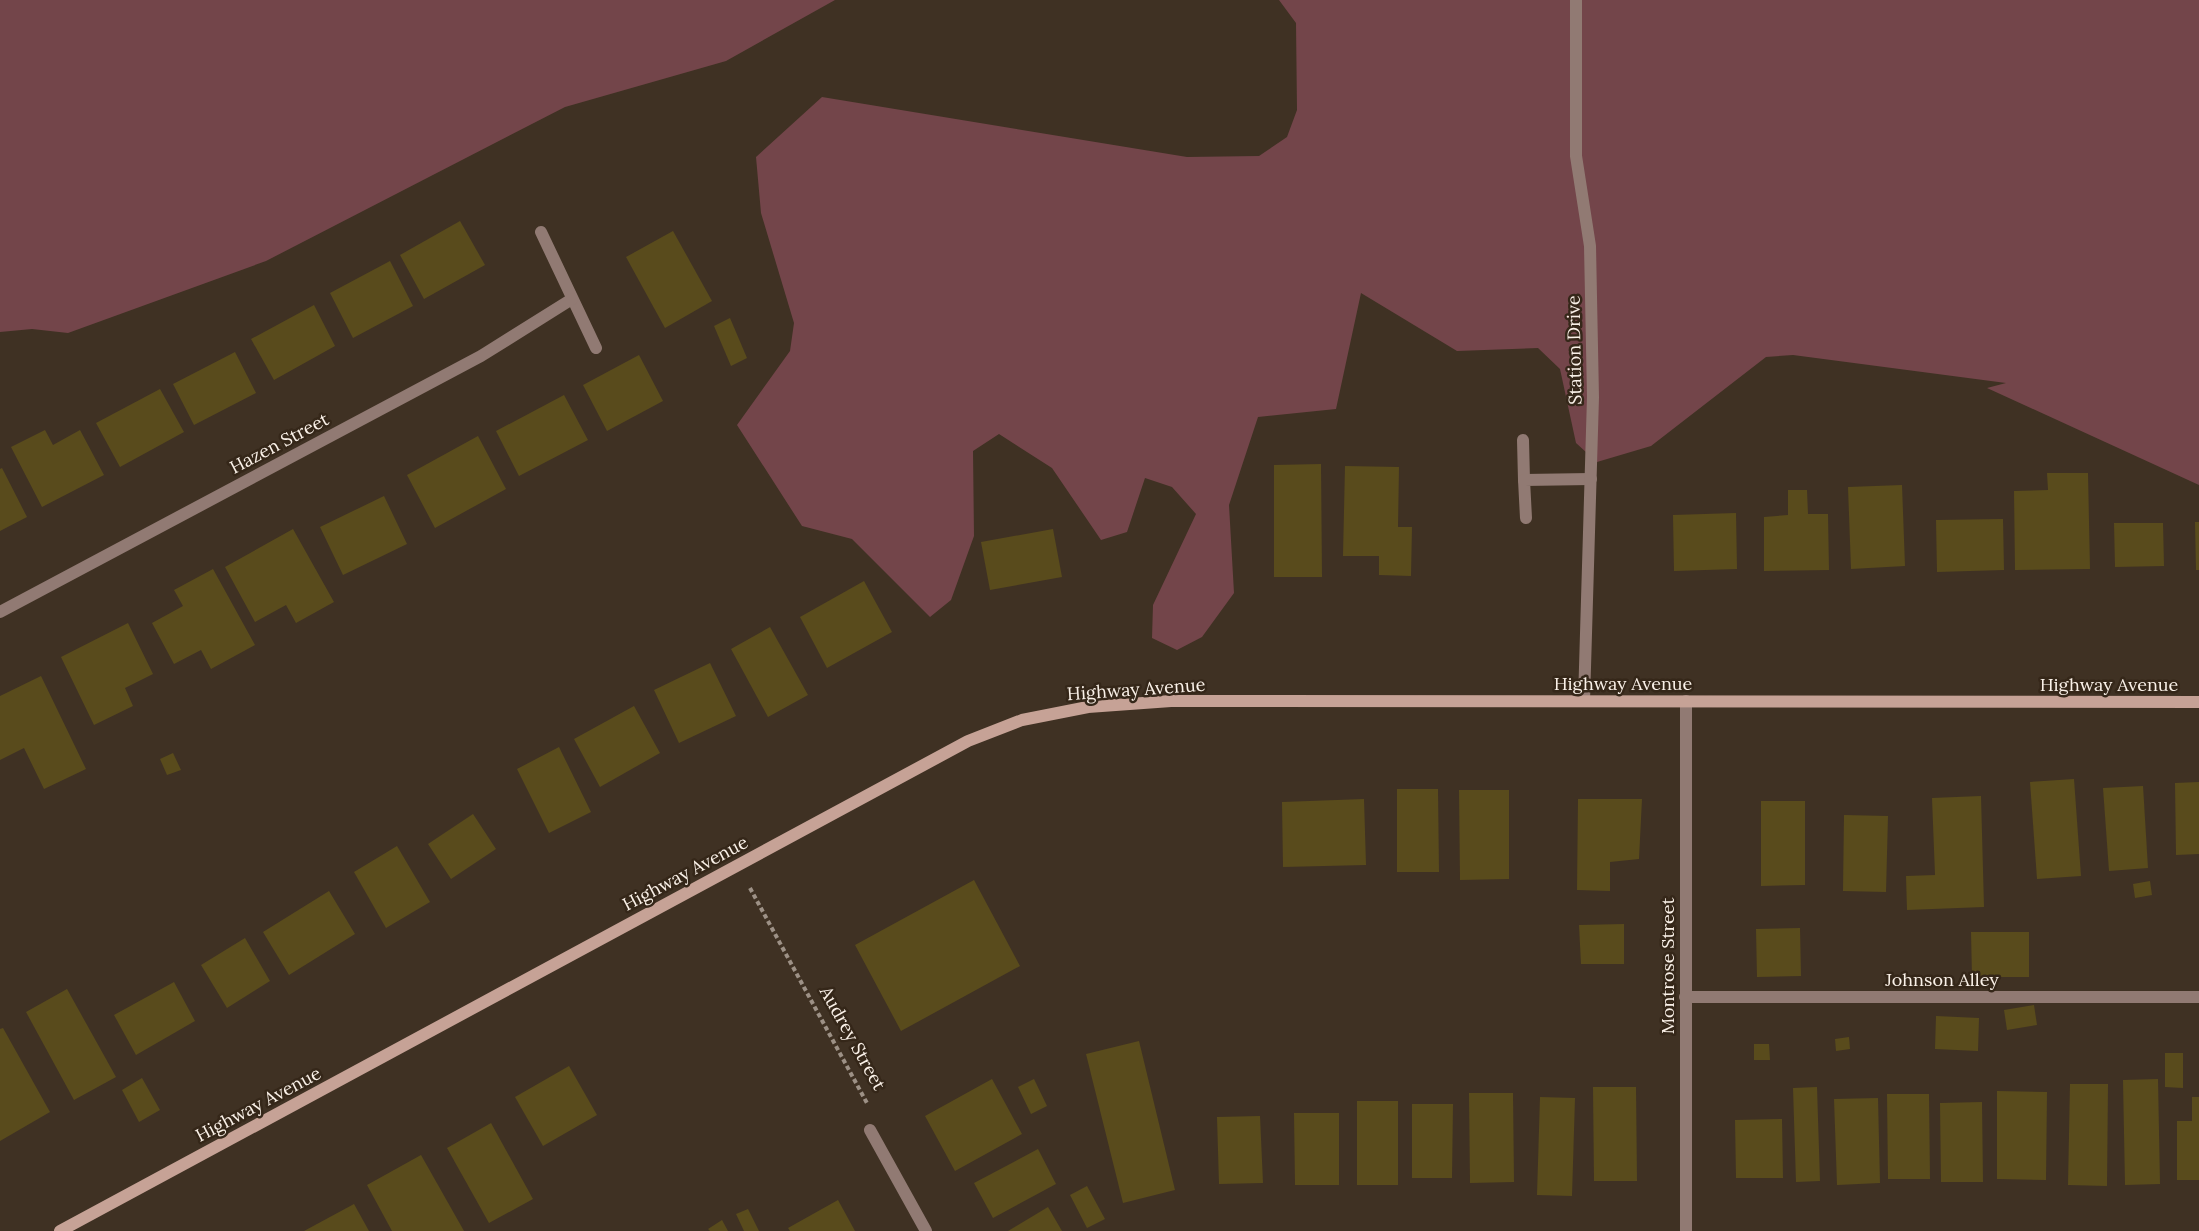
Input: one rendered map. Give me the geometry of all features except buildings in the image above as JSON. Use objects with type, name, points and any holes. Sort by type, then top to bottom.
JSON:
[{"type":"main road","name":"Highway Avenue","points":[[60,1231],[968,741],[1022,720],[1088,706],[1171,701],[2199,702]]},
{"type":"street","name":"Station Drive","points":[[1576,0],[1575,156],[1590,246],[1593,397],[1584,700]]},
{"type":"street","points":[[541,232],[596,348]]},
{"type":"street","name":"Hazen Street","points":[[0,612],[481,356],[572,299]]},
{"type":"street","points":[[1522,440],[1526,518]]},
{"type":"street","points":[[1524,480],[1591,479]]},
{"type":"street","name":"Montrose Street","points":[[1686,701],[1686,1231]]},
{"type":"street","name":"Johnson Alley","points":[[1685,997],[2199,997]]},
{"type":"street","points":[[870,1130],[926,1231]]},
{"type":"path","name":"Audrey Street","points":[[738,865],[870,1107],[870,1130]]},
{"type":"shaded area","points":[[0,0],[835,0],[726,61],[565,107],[266,261],[68,333],[32,329],[0,332]]},
{"type":"shaded area","points":[[1279,0],[2199,0],[2199,485],[1987,388],[2006,383],[1793,355],[1766,357],[1651,446],[1597,462],[1576,443],[1560,369],[1538,348],[1457,351],[1361,293],[1336,409],[1258,417],[1229,505],[1234,593],[1202,637],[1177,650],[1152,638],[1153,605],[1196,514],[1172,487],[1145,478],[1127,532],[1101,540],[1052,468],[999,434],[973,451],[974,536],[951,600],[930,617],[852,539],[802,526],[737,425],[790,351],[794,323],[761,213],[756,157],[822,97],[1187,157],[1259,156],[1287,137],[1297,110],[1296,23]]}]
